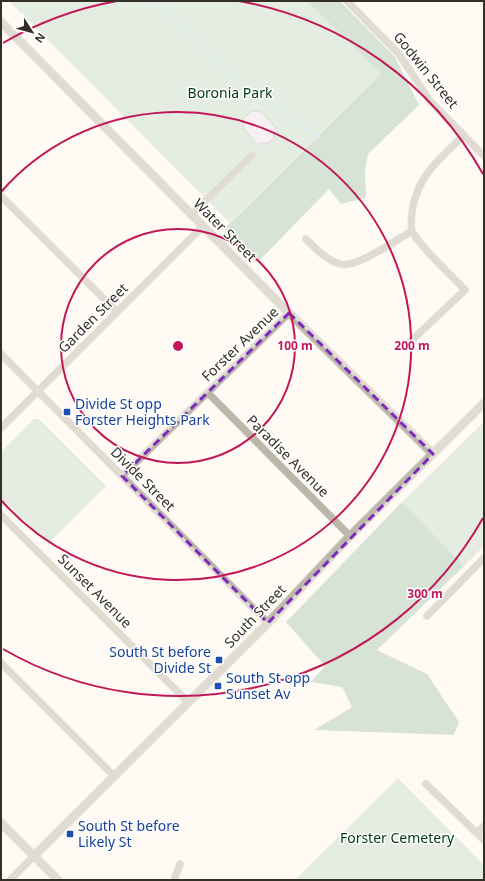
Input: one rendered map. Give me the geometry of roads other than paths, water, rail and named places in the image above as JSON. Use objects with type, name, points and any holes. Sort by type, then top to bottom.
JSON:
[{"type":"street","name":"Godwin Street","points":[[347,1],[398,54],[429,100],[484,156]]},
{"type":"street","name":"Water Street","points":[[1,22],[191,215],[433,454]]},
{"type":"street","points":[[410,342],[465,290],[423,246],[412,231],[412,213],[416,192],[427,172],[464,135]]},
{"type":"street","points":[[191,215],[252,155]]},
{"type":"street","points":[[1,196],[117,312]]},
{"type":"street","name":"Garden Street","points":[[1,428],[203,226]]},
{"type":"street","points":[[306,238],[324,256],[342,265],[362,261],[412,231]]},
{"type":"street","name":"Forster Avenue","points":[[122,476],[290,313]]},
{"type":"street","name":"Divide Street","points":[[1,354],[37,392],[268,623]]},
{"type":"street","name":"Paradise Avenue","points":[[208,394],[350,536]]},
{"type":"street","name":"South Street","points":[[10,880],[268,623],[350,536],[484,403]]},
{"type":"street","name":"Sunset Avenue","points":[[1,515],[188,702]]},
{"type":"street","points":[[427,616],[484,558]]},
{"type":"street","points":[[1,664],[114,776]]},
{"type":"street","points":[[426,784],[484,840]]},
{"type":"street","points":[[1,823],[58,880]]},
{"type":"street","points":[[477,833],[484,826]]},
{"type":"street","points":[[174,880],[180,864]]},
{"type":"waterway","points":[[158,1],[242,87],[319,137]]},
{"type":"place","name":"Divide St opp Forster Heights Park","points":[[67,412]]},
{"type":"place","name":"South St before Divide St","points":[[219,660]]},
{"type":"place","name":"South St opp Sunset Av","points":[[218,686]]},
{"type":"place","name":"South St before Likely St","points":[[70,834]]},
{"type":"park label","name":"Boronia Park","points":[[230,93]]},
{"type":"park label","name":"Forster Cemetery","points":[[397,838]]}]
